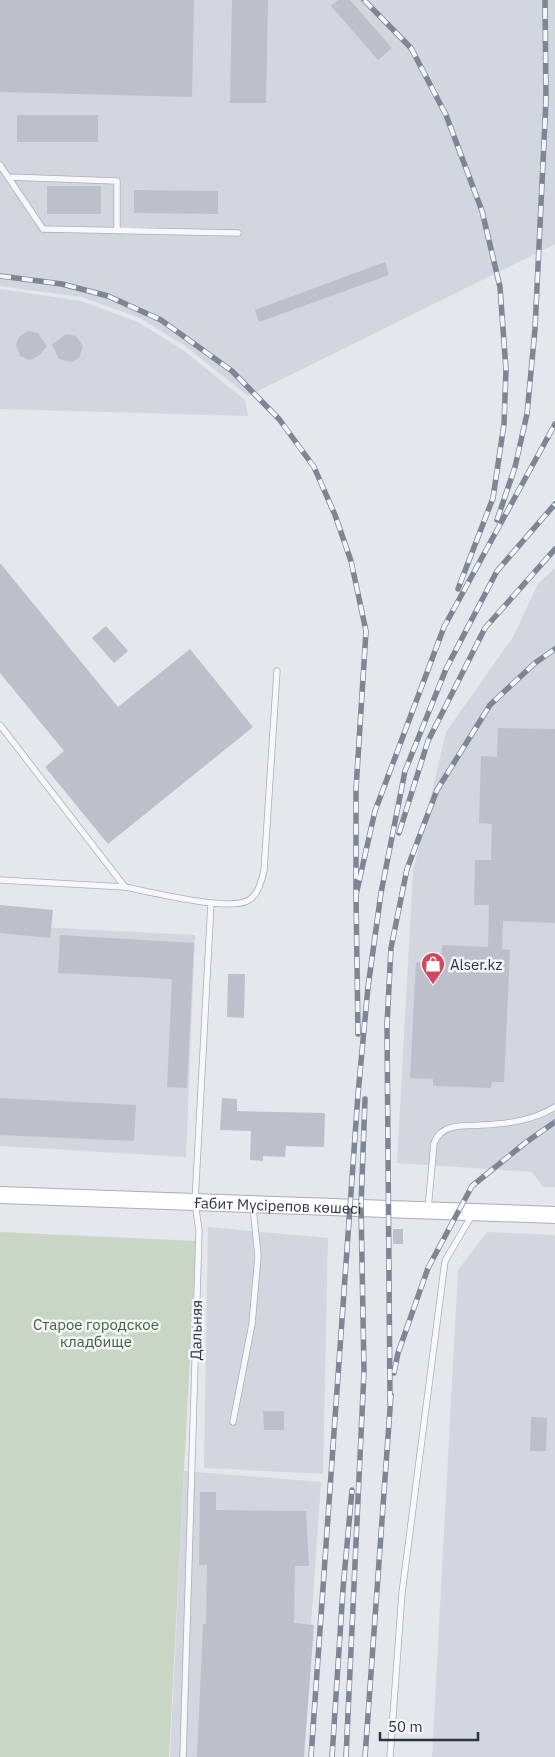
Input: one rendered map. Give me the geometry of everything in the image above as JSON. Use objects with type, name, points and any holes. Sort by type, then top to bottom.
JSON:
[{"type":"main road","name":"Ғабит Мүсірепов көшесі","points":[[0,1196],[428,1209],[555,1215]]},
{"type":"lane","points":[[0,165],[43,229],[238,232]]},
{"type":"lane","points":[[8,177],[117,181],[117,231]]},
{"type":"lane","points":[[0,880],[125,887],[211,903],[237,904],[248,901],[256,893],[264,871],[277,671]]},
{"type":"lane","points":[[0,725],[125,887]]},
{"type":"lane","name":"Дальняя","points":[[183,1757],[199,1231],[194,1202],[211,903]]},
{"type":"lane","points":[[428,1209],[434,1143],[444,1131],[458,1126],[516,1122],[555,1108]]},
{"type":"lane","points":[[233,1422],[252,1324],[258,1256],[252,1203]]},
{"type":"lane","points":[[390,1757],[402,1593],[445,1261],[475,1211]]},
{"type":"shaded area","points":[[0,0],[555,0],[555,244],[248,396],[185,346],[140,318],[81,297],[0,286]]},
{"type":"shaded area","points":[[0,289],[81,301],[138,322],[183,350],[245,400],[248,416],[0,409]]},
{"type":"shaded area","points":[[555,568],[555,1187],[543,1187],[532,1172],[397,1163],[413,872],[446,732],[513,637],[538,584]]},
{"type":"shaded area","points":[[0,925],[195,935],[186,1157],[0,1146]]},
{"type":"shaded area","points":[[208,1227],[328,1238],[323,1474],[204,1468]]},
{"type":"shaded area","points":[[487,1232],[555,1235],[555,1757],[432,1757],[458,1270]]},
{"type":"shaded area","points":[[184,1471],[321,1482],[302,1757],[170,1757]]},
{"type":"green space","name":"Старое городское кладбище","points":[[0,1232],[196,1241],[169,1757],[0,1757]]},
{"type":"building","points":[[0,0],[194,0],[192,97],[0,92]]},
{"type":"building","points":[[232,0],[268,0],[266,103],[230,103]]},
{"type":"building","points":[[338,0],[350,0],[392,48],[378,60],[331,6]]},
{"type":"building","points":[[17,115],[98,115],[98,142],[17,142]]},
{"type":"building","points":[[47,186],[101,186],[101,214],[47,214]]},
{"type":"building","points":[[134,190],[218,191],[218,214],[134,213]]},
{"type":"building","points":[[385,262],[389,275],[259,322],[255,310]]},
{"type":"building","points":[[28,331],[38,333],[47,346],[40,355],[30,360],[20,356],[16,345],[19,337]]},
{"type":"building","points":[[66,334],[76,336],[83,346],[79,358],[72,362],[59,359],[52,345]]},
{"type":"building","points":[[0,563],[118,707],[190,649],[253,727],[108,844],[45,767],[64,751],[0,673]]},
{"type":"building","points":[[106,626],[128,651],[114,663],[92,638]]},
{"type":"building","points":[[498,728],[555,729],[555,923],[503,921],[502,949],[510,950],[504,1082],[492,1082],[491,1088],[433,1086],[433,1079],[410,1078],[416,962],[441,963],[442,945],[488,947],[489,905],[474,905],[475,860],[491,860],[492,824],[479,823],[481,756],[497,757]]},
{"type":"building","points":[[0,905],[53,910],[50,938],[0,933]]},
{"type":"building","points":[[60,935],[194,943],[187,1088],[167,1087],[172,979],[58,973]]},
{"type":"building","points":[[228,974],[245,974],[244,1018],[227,1017]]},
{"type":"building","points":[[0,1098],[136,1105],[134,1141],[0,1135]]},
{"type":"building","points":[[222,1098],[237,1099],[237,1111],[325,1113],[324,1147],[286,1146],[285,1157],[263,1156],[263,1161],[250,1160],[251,1131],[220,1130]]},
{"type":"building","points":[[393,1229],[403,1229],[403,1244],[393,1244]]},
{"type":"building","points":[[263,1411],[284,1411],[284,1430],[264,1430]]},
{"type":"building","points":[[531,1417],[547,1418],[546,1451],[530,1451]]},
{"type":"building","points":[[200,1492],[216,1492],[216,1510],[306,1511],[309,1566],[295,1566],[294,1623],[314,1625],[304,1757],[197,1757],[203,1624],[206,1624],[207,1565],[199,1565]]},
{"type":"railway","points":[[364,0],[411,48],[446,115],[482,211],[500,287],[506,370],[504,424],[493,498],[458,589]]},
{"type":"railway","points":[[497,520],[515,467],[527,414],[535,329],[546,100],[545,0]]},
{"type":"railway","points":[[0,276],[62,284],[108,296],[161,320],[232,371],[279,419],[314,467],[335,515],[351,561],[366,631],[356,789],[356,895]]},
{"type":"railway","points":[[358,1034],[356,895],[375,811],[444,627],[555,424]]},
{"type":"railway","points":[[311,1757],[358,1094],[368,987],[381,893],[405,771],[446,669],[497,571],[555,504]]},
{"type":"railway","points":[[399,833],[428,741],[485,628],[555,549]]},
{"type":"railway","points":[[390,1402],[387,1025],[391,948],[407,869],[437,790],[490,705],[535,663],[555,649]]},
{"type":"railway","points":[[346,1757],[364,1371],[361,1206],[365,1099]]},
{"type":"railway","points":[[394,1373],[398,1353],[428,1268],[472,1186],[525,1143],[555,1122]]},
{"type":"railway","points":[[365,1757],[391,1395]]},
{"type":"railway","points":[[332,1757],[343,1589],[352,1490]]},
{"type":"place","name":"Alser.kz","points":[[433,985]]}]
